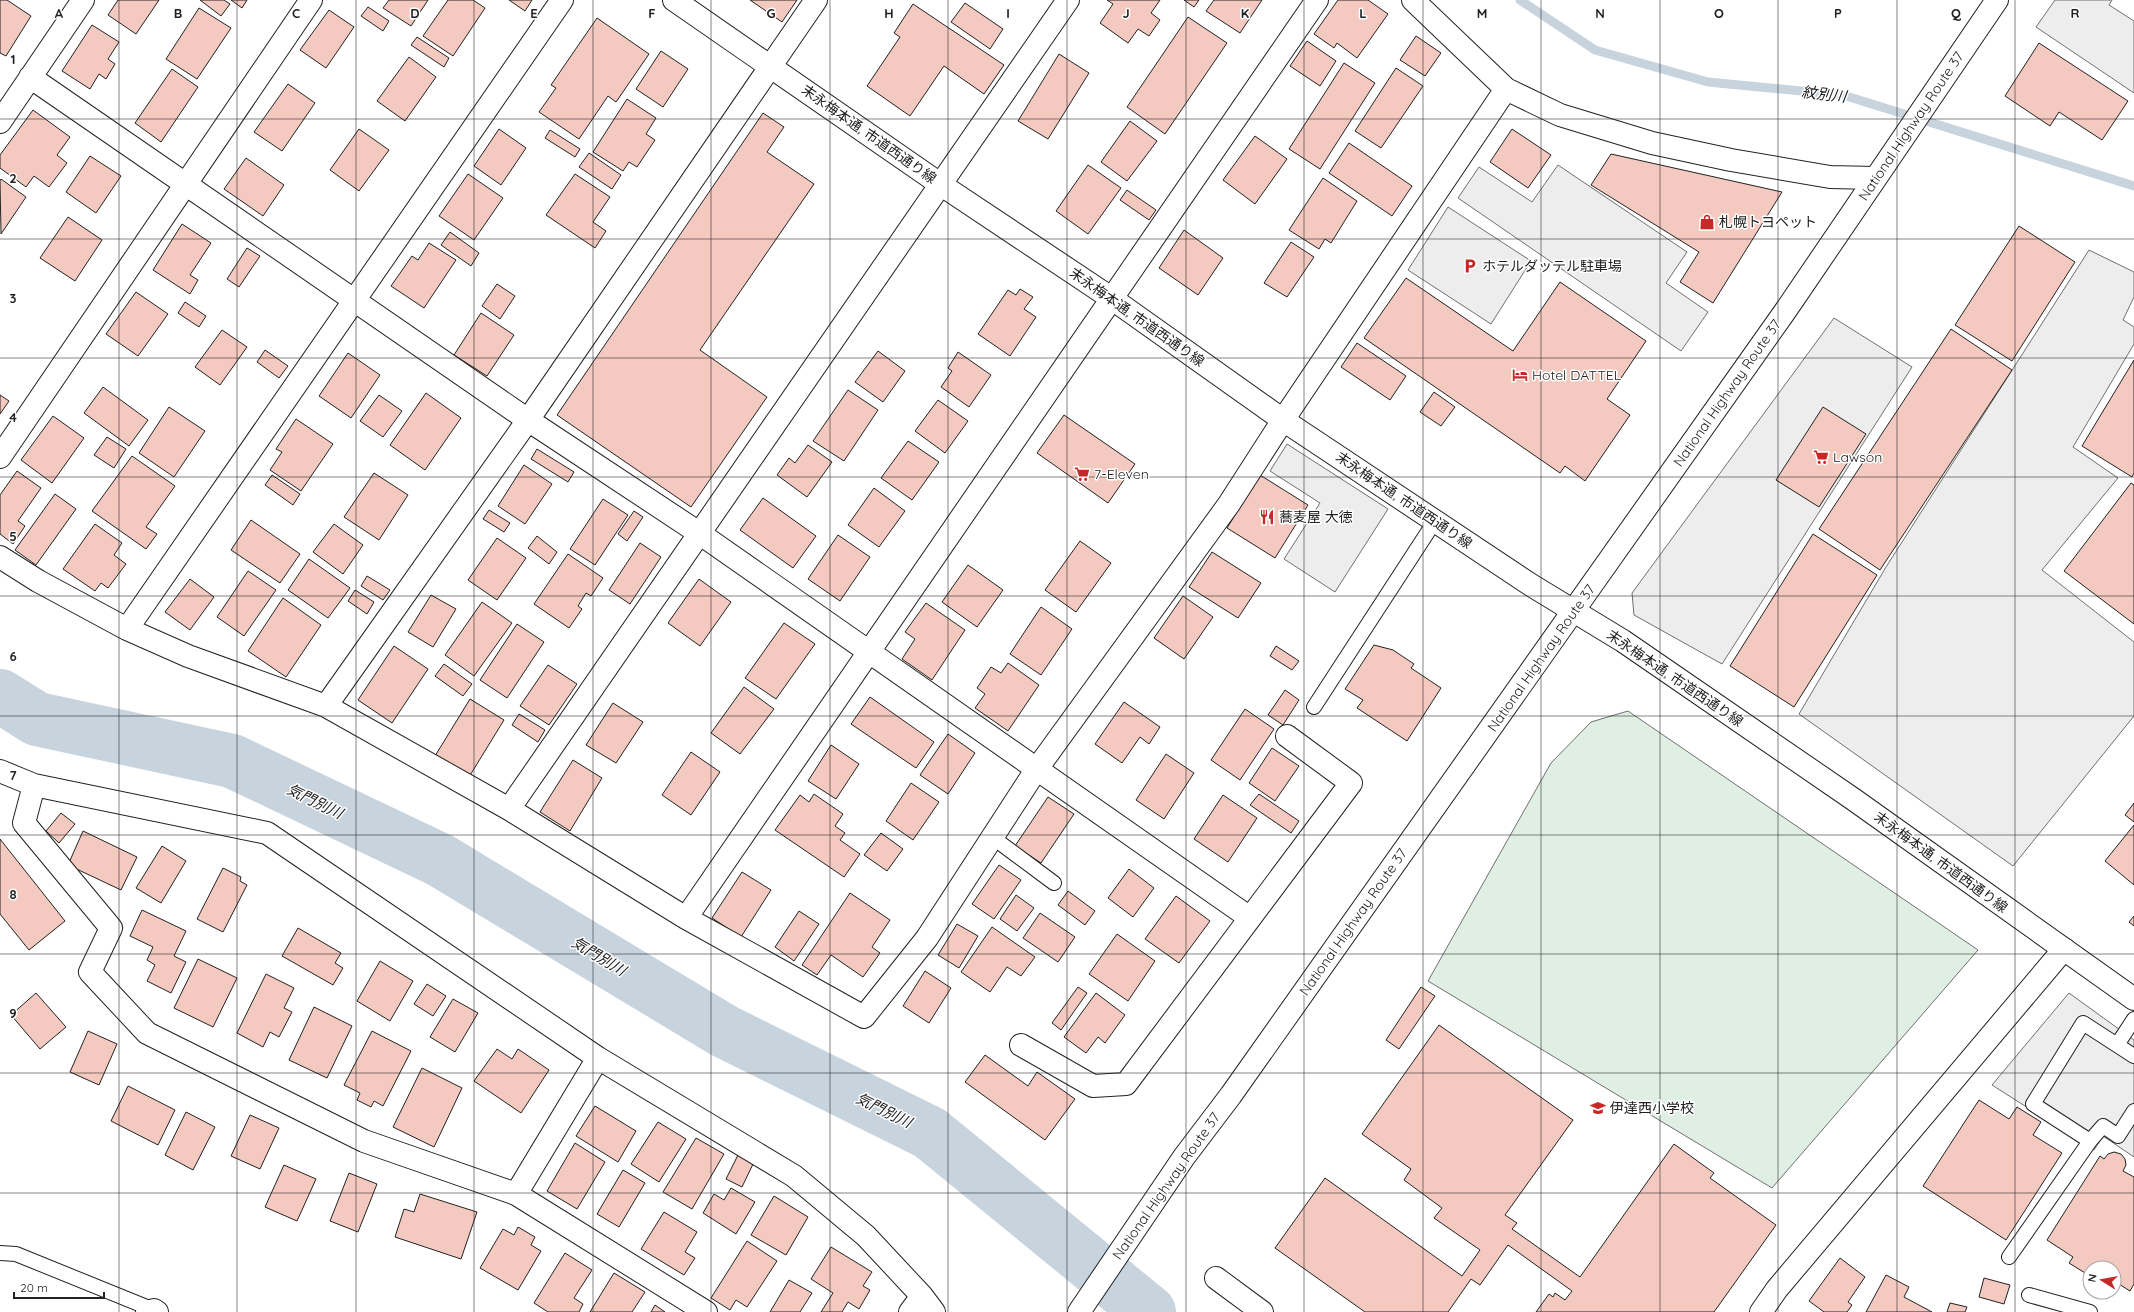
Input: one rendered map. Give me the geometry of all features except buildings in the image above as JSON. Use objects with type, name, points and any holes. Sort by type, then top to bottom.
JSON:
[{"type":"main road","points":[[0,122],[83,0]]},
{"type":"main road","points":[[0,457],[185,182],[310,0]]},
{"type":"main road","points":[[127,630],[354,299],[562,0]]},
{"type":"main road","name":"末永梅本通, 市道西通り線","points":[[674,0],[940,184],[1111,298],[1283,420],[1573,612],[1622,641],[1853,799],[2134,999]]},
{"type":"main road","points":[[326,706],[528,420],[816,0]]},
{"type":"main road","points":[[509,809],[1068,0]]},
{"type":"main road","points":[[686,918],[870,653],[1111,298],[1317,0]]},
{"type":"main road","points":[[1413,0],[1506,89],[1560,115],[1652,143],[1731,160],[1830,177],[1875,178]]},
{"type":"main road","name":"National Highway Route 37","points":[[1079,1312],[1184,1158],[1231,1095],[1786,310],[1997,0]]},
{"type":"main road","points":[[30,77],[185,182],[528,420],[699,533],[1036,770],[1250,918]]},
{"type":"main road","points":[[0,557],[38,581],[127,630],[188,656],[326,706],[509,809],[686,918],[864,1017],[927,938],[1036,770],[1229,504],[1283,420],[1506,89]]},
{"type":"main road","points":[[1021,1045],[1093,1086],[1126,1084],[1351,783],[1286,736]]},
{"type":"main road","points":[[0,772],[34,785],[267,833],[598,1058],[794,1176],[866,1236],[922,1307]]},
{"type":"main road","points":[[34,785],[24,823],[111,928],[90,972],[147,1033],[364,1141],[516,1194],[706,1312]]},
{"type":"main road","points":[[1761,1312],[1777,1289],[2064,949]]},
{"type":"main road","points":[[516,1194],[598,1058]]},
{"type":"main road","points":[[1216,1278],[1262,1312]]},
{"type":"lane","points":[[1314,707],[1435,521]]},
{"type":"lane","points":[[992,837],[1054,883]]},
{"type":"lane","points":[[2117,1045],[2134,1019]]},
{"type":"lane","points":[[2090,1141],[2032,1104],[2083,1023],[2134,1056]]},
{"type":"lane","points":[[2009,1257],[2090,1141],[2103,1126],[2118,1136],[2134,1111]]},
{"type":"lane","points":[[0,1253],[16,1254],[153,1311]]},
{"type":"lane","points":[[2029,1295],[2090,1312]]},
{"type":"green space","points":[[1628,711],[1978,950],[1772,1188],[1428,981],[1551,763],[1591,722]]},
{"type":"shaded area","points":[[2055,0],[2112,0],[2109,5],[2134,21],[2134,93],[2036,27]]},
{"type":"shaded area","points":[[1558,165],[1687,252],[1666,283],[1708,312],[1681,351],[1458,198],[1479,167],[1532,202]]},
{"type":"shaded area","name":"ホテルダッテル駐車場","points":[[1448,207],[1531,261],[1491,324],[1408,270]]},
{"type":"shaded area","points":[[2089,250],[2134,272],[2134,297],[2123,320],[2134,327],[2134,344],[2073,447],[2118,478],[2042,570],[2134,642],[2134,716],[2013,866],[1799,714],[1886,567]]},
{"type":"shaded area","points":[[1834,318],[1912,367],[1722,664],[1634,615],[1632,593]]},
{"type":"shaded area","points":[[1287,444],[1388,509],[1335,592],[1284,559],[1320,503],[1270,471]]},
{"type":"shaded area","points":[[2069,993],[2134,1040],[2134,1157],[2103,1136],[2094,1150],[1992,1085]]},
{"type":"waterway","name":"紋別川","points":[[1520,0],[1595,50],[1708,82],[1843,95],[2134,186]]},
{"type":"waterway","name":"気門別川","points":[[0,696],[37,719],[232,761],[440,860],[724,1031],[930,1133],[1149,1312]]},
{"type":"place","name":"札幌トヨペット","points":[[1707,222]]},
{"type":"place","name":"ホテルダッテル駐車場","points":[[1470,266]]},
{"type":"place","name":"Hotel DATTEL","points":[[1520,375]]},
{"type":"place","name":"Lawson","points":[[1821,457]]},
{"type":"place","name":"7-Eleven","points":[[1082,474]]},
{"type":"place","name":"蕎麦屋 大徳","points":[[1267,517]]},
{"type":"place","name":"伊達西小学校","points":[[1598,1108]]}]
